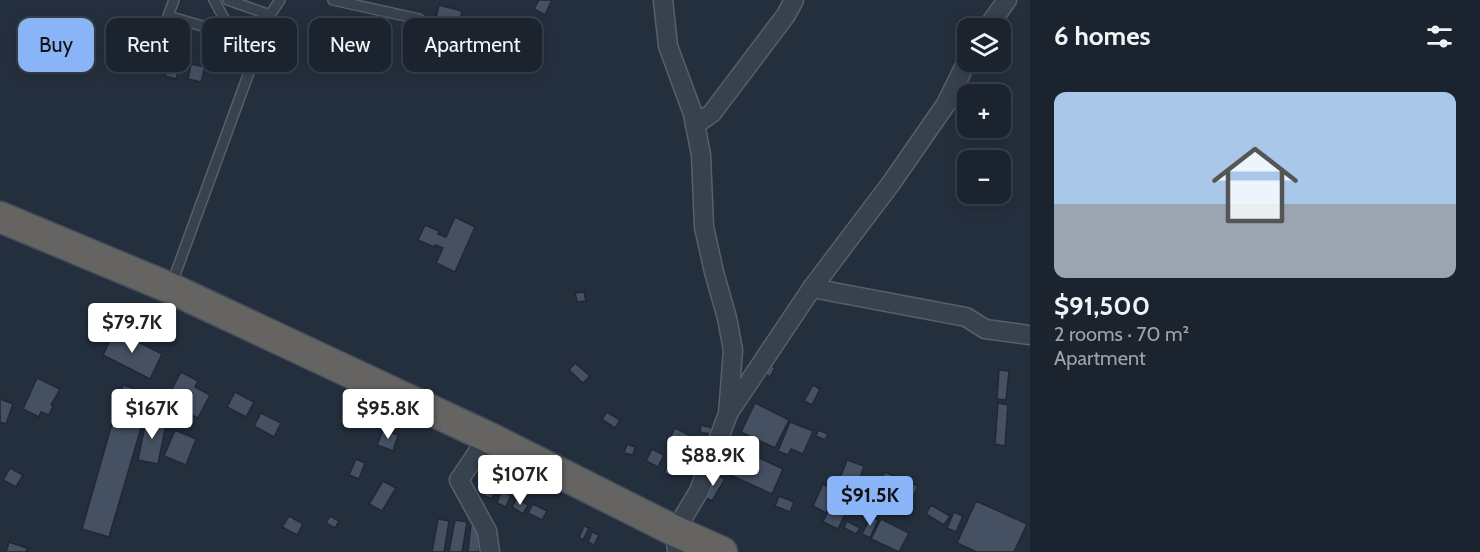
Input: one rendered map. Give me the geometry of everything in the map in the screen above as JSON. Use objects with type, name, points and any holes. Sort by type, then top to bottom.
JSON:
[{"type":"highway","points":[[0,217],[170,288],[488,437],[676,541],[722,552]]},
{"type":"street","points":[[663,0],[668,46],[693,114],[701,155],[704,227],[733,350],[728,414]]},
{"type":"street","points":[[695,125],[712,113],[786,15],[794,0]]},
{"type":"street","points":[[994,18],[1007,0]]},
{"type":"street","points":[[676,541],[699,491],[728,414],[812,288],[892,182],[946,104],[962,72]]},
{"type":"street","points":[[812,288],[966,317],[985,329],[1030,335]]},
{"type":"street","points":[[488,437],[459,480],[487,531],[490,552]]},
{"type":"lane","points":[[174,0],[168,16],[202,26]]},
{"type":"lane","points":[[214,0],[223,18]]},
{"type":"lane","points":[[228,0],[270,15]]},
{"type":"lane","points":[[269,18],[280,0]]},
{"type":"lane","points":[[333,0],[366,3],[416,18]]},
{"type":"lane","points":[[170,288],[250,72]]},
{"type":"building","points":[[539,0],[552,0],[545,15],[534,9]]},
{"type":"building","points":[[439,5],[462,11],[460,18],[436,18]]},
{"type":"building","points":[[191,64],[202,66],[204,72],[201,82],[188,79]]},
{"type":"building","points":[[166,72],[178,72],[176,79],[165,76]]},
{"type":"building","points":[[455,217],[475,227],[455,272],[436,263],[443,248],[418,240],[425,225],[446,237]]},
{"type":"building","points":[[584,292],[586,301],[577,302],[575,293]]},
{"type":"building","points":[[115,330],[162,354],[150,379],[103,355]]},
{"type":"building","points":[[766,362],[775,368],[770,377],[760,371]]},
{"type":"building","points":[[575,363],[590,376],[583,383],[569,370]]},
{"type":"building","points":[[999,370],[1009,371],[1006,400],[997,399]]},
{"type":"building","points":[[181,372],[198,381],[195,387],[210,395],[198,418],[173,405],[170,410],[155,402],[163,387],[171,391]]},
{"type":"building","points":[[37,378],[60,389],[51,405],[53,406],[49,415],[41,412],[39,417],[23,409]]},
{"type":"building","points":[[123,385],[151,394],[109,537],[82,529]]},
{"type":"building","points":[[813,385],[820,389],[812,405],[804,401]]},
{"type":"building","points":[[235,392],[254,402],[246,417],[227,407]]},
{"type":"building","points":[[0,399],[13,404],[6,424],[0,422]]},
{"type":"building","points":[[755,403],[789,420],[775,448],[741,432]]},
{"type":"building","points":[[998,403],[1008,405],[1005,446],[995,444]]},
{"type":"building","points":[[607,412],[620,420],[615,428],[602,419]]},
{"type":"building","points":[[261,413],[281,423],[274,437],[254,426]]},
{"type":"building","points":[[147,415],[167,419],[158,464],[138,460]]},
{"type":"building","points":[[790,422],[813,431],[803,454],[791,449],[788,455],[778,451]]},
{"type":"building","points":[[701,425],[712,428],[710,434],[700,432]]},
{"type":"building","points":[[675,428],[707,444],[701,456],[690,451],[687,456],[666,446]]},
{"type":"building","points":[[175,430],[196,439],[186,465],[164,456]]},
{"type":"building","points":[[383,430],[398,435],[393,451],[377,445]]},
{"type":"building","points":[[818,430],[828,434],[825,440],[816,436]]},
{"type":"building","points":[[627,444],[635,447],[633,455],[624,453]]},
{"type":"building","points":[[732,445],[783,469],[772,494],[721,471]]},
{"type":"building","points":[[652,449],[664,455],[658,467],[646,461]]},
{"type":"building","points":[[671,457],[685,463],[681,474],[676,472],[674,477],[664,473]]},
{"type":"building","points":[[356,459],[365,463],[359,479],[349,475]]},
{"type":"building","points":[[847,460],[864,466],[858,484],[840,478]]},
{"type":"building","points":[[10,468],[23,475],[16,487],[3,480]]},
{"type":"building","points":[[885,472],[918,486],[909,506],[876,491]]},
{"type":"building","points":[[714,473],[725,479],[712,501],[701,495]]},
{"type":"building","points":[[383,481],[396,488],[382,511],[369,504]]},
{"type":"building","points":[[823,484],[836,491],[826,513],[813,506]]},
{"type":"building","points":[[488,486],[496,489],[492,499],[484,496]]},
{"type":"building","points":[[837,490],[853,497],[838,529],[823,522]]},
{"type":"building","points":[[501,491],[511,495],[506,507],[497,503]]},
{"type":"building","points":[[779,496],[794,502],[790,512],[775,506]]},
{"type":"building","points":[[517,498],[528,505],[523,514],[512,507]]},
{"type":"building","points":[[976,501],[1027,524],[1014,552],[977,552],[957,543]]},
{"type":"building","points":[[533,504],[547,511],[542,520],[528,513]]},
{"type":"building","points":[[931,505],[950,516],[944,525],[926,514]]},
{"type":"building","points":[[954,512],[963,516],[956,532],[947,528]]},
{"type":"building","points":[[289,516],[303,524],[297,535],[282,527]]},
{"type":"building","points":[[330,516],[339,521],[335,528],[326,523]]},
{"type":"building","points":[[871,516],[878,520],[870,538],[862,534]]},
{"type":"building","points":[[438,519],[449,521],[444,552],[432,552]]},
{"type":"building","points":[[881,519],[909,533],[899,552],[871,539]]},
{"type":"building","points":[[455,520],[467,522],[462,552],[449,552]]},
{"type":"building","points":[[847,521],[860,528],[856,534],[844,528]]},
{"type":"building","points":[[471,524],[482,525],[479,552],[468,552]]},
{"type":"building","points":[[584,526],[589,528],[583,540],[579,537]]},
{"type":"building","points":[[592,532],[599,535],[594,545],[588,542]]},
{"type":"building","points":[[9,542],[27,548],[28,552],[6,552]]}]
